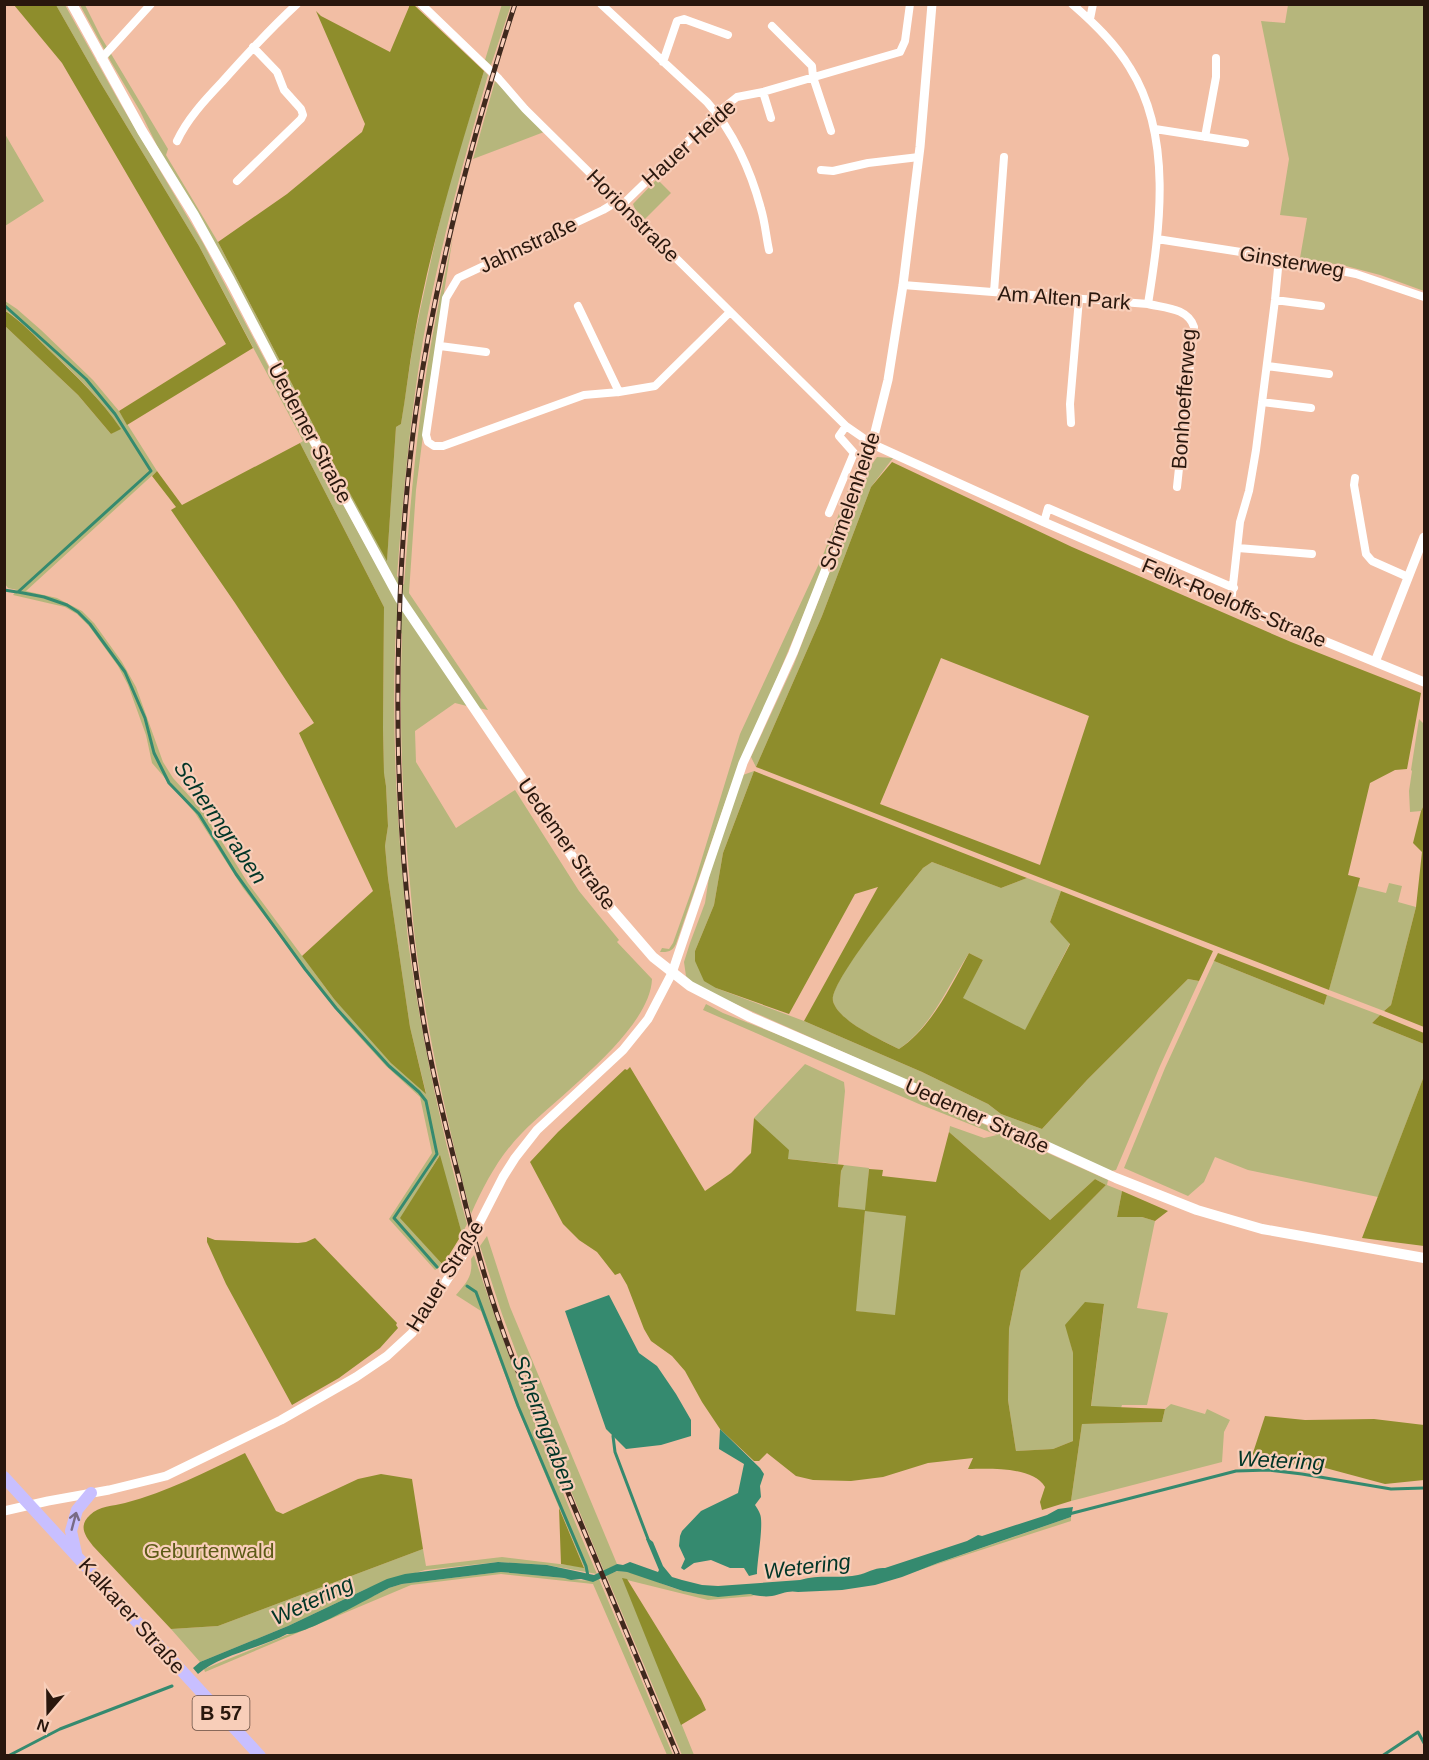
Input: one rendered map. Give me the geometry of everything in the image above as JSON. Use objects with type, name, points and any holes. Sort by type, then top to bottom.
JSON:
[{"type":"main road","name":"Uedemer Straße","points":[[72,4],[101,59],[230,280],[400,599],[596,891],[653,957],[699,991],[750,1017],[1000,1125],[1116,1178],[1197,1210],[1262,1229],[1425,1258]]},
{"type":"main road","name":"Kalkarer Straße","points":[[4,1477],[260,1755]]},
{"type":"main road","points":[[76,1554],[71,1531],[77,1510],[92,1493]]},
{"type":"street","points":[[101,59],[150,4]]},
{"type":"street","points":[[177,141],[182,129],[195,113],[253,47],[297,4]]},
{"type":"street","name":"Horionstraße","points":[[421,4],[846,426],[872,444]]},
{"type":"street","points":[[601,4],[717,113],[734,141],[753,184],[762,209],[769,250]]},
{"type":"street","name":"Hauer Heide","points":[[620,203],[737,97],[763,92],[900,52],[905,41],[910,4]]},
{"type":"street","name":"Schmelenheide","points":[[672,973],[743,763],[793,653],[857,490],[872,444],[888,380],[903,285],[919,157],[932,4]]},
{"type":"street","name":"Am Alten Park","points":[[903,285],[1148,304],[1157,239],[1160,171],[1155,129],[1132,70],[1090,19],[1072,4]]},
{"type":"street","points":[[1090,19],[1093,4]]},
{"type":"street","points":[[663,62],[677,21],[684,19],[728,35]]},
{"type":"street","points":[[772,26],[812,66],[813,77],[831,131]]},
{"type":"street","points":[[237,181],[303,115],[302,109],[284,90],[277,72],[253,47]]},
{"type":"street","points":[[1205,137],[1216,77],[1216,58]]},
{"type":"street","name":"Hauer Heide","points":[[763,92],[771,118]]},
{"type":"street","points":[[1155,129],[1245,143]]},
{"type":"street","points":[[994,292],[1004,156]]},
{"type":"street","points":[[821,170],[833,171],[868,163],[919,157]]},
{"type":"street","name":"Jahnstraße","points":[[440,346],[446,298],[458,278],[620,203]]},
{"type":"street","name":"Ginsterweg","points":[[1157,239],[1279,258],[1356,274],[1425,297]]},
{"type":"street","points":[[1231,603],[1240,522],[1250,491],[1279,258]]},
{"type":"street","points":[[1071,423],[1070,404],[1079,299]]},
{"type":"street","points":[[1275,300],[1322,306]]},
{"type":"street","name":"Bonhoefferweg","points":[[1148,304],[1176,310],[1192,321],[1194,327],[1177,488]]},
{"type":"street","points":[[578,306],[619,392]]},
{"type":"street","points":[[486,352],[440,346],[426,435],[428,442],[434,446],[443,446],[584,395],[655,386],[730,312]]},
{"type":"street","points":[[1267,366],[1329,374]]},
{"type":"street","points":[[1262,402],[1311,408]]},
{"type":"street","points":[[829,513],[854,453],[839,436],[846,426]]},
{"type":"street","name":"Felix-Roeloffs-Straße","points":[[872,444],[1231,603],[1425,682]]},
{"type":"street","points":[[1355,478],[1354,485],[1366,554],[1372,561],[1408,577]]},
{"type":"street","name":"Felix-Roeloffs-Straße","points":[[1044,522],[1048,508],[1234,588]]},
{"type":"street","points":[[1375,662],[1425,537]]},
{"type":"street","points":[[1238,548],[1312,554]]},
{"type":"street","name":"Hauer Straße","points":[[4,1511],[166,1476],[281,1420],[356,1377],[387,1356],[412,1333],[429,1308],[463,1255],[503,1177],[516,1158],[537,1130],[638,1035],[672,973]]},
{"type":"shaded area","points":[[502,4],[511,5],[491,65],[485,60]]},
{"type":"shaded area","points":[[56,5],[65,5],[203,243],[394,597],[467,706],[455,703],[415,731],[416,762],[456,828],[515,790],[579,891],[619,940],[617,942],[652,979],[647,999],[636,1020],[599,1062],[522,1133],[506,1151],[481,1192],[471,1214],[439,1082],[415,939],[403,790],[402,634],[396,626],[394,721],[396,785],[408,940],[434,1087],[467,1224],[462,1234],[439,1156],[401,1218],[443,1265],[435,1270],[389,1219],[432,1153],[420,1097],[386,1066],[345,1021],[243,888],[195,813],[152,763],[146,735],[128,685],[118,666],[89,626],[77,614],[65,607],[13,595],[17,590],[8,588],[5,584],[5,326],[78,395],[111,434],[120,428],[105,407],[78,378],[5,310],[5,301],[41,330],[93,380],[119,411],[157,471],[26,591],[57,598],[82,611],[94,623],[122,662],[136,687],[163,762],[173,778],[202,810],[248,883],[334,999],[426,1093],[410,1027],[385,846],[388,826],[383,726],[384,607],[300,443],[303,441],[199,246]]},
{"type":"shaded area","points":[[80,5],[85,5],[101,37],[168,149],[166,155],[218,242],[329,455],[387,560],[396,427],[401,424],[414,338],[453,170],[484,71],[488,75],[429,306],[407,458],[397,576],[404,585],[420,414],[437,312],[453,236],[429,388],[416,490],[409,593],[488,710],[478,708],[403,596],[162,156],[140,111]]},
{"type":"shaded area","points":[[1288,5],[1424,5],[1424,291],[1380,275],[1300,258],[1307,218],[1280,215],[1289,159],[1261,21],[1285,23]]},
{"type":"shaded area","points":[[495,81],[544,132],[473,159]]},
{"type":"shaded area","points":[[5,134],[44,201],[4,226]]},
{"type":"shaded area","points":[[657,179],[671,193],[645,219],[633,204]]},
{"type":"shaded area","points":[[862,454],[864,457],[815,587],[727,797],[676,944],[670,951],[660,952],[662,948],[669,949],[673,943],[695,881],[740,734],[823,555]]},
{"type":"shaded area","points":[[877,457],[893,458],[871,487],[822,616],[756,767],[751,757],[794,664],[870,467]]},
{"type":"shaded area","points":[[1419,719],[1424,724],[1424,805],[1421,811],[1410,812],[1411,770]]},
{"type":"shaded area","points":[[754,771],[723,853],[714,905],[695,951],[716,988],[804,1021],[922,1072],[988,1104],[1001,1114],[1042,1129],[1087,1080],[1188,979],[1199,981],[1116,1170],[1111,1171],[713,994],[694,984],[686,976],[684,962],[705,903],[710,871],[743,775]]},
{"type":"shaded area","points":[[932,862],[1001,888],[1027,878],[1061,891],[1050,922],[1070,943],[1025,1031],[962,998],[983,960],[969,953],[930,1017],[921,1029],[899,1049],[862,1030],[837,1009],[833,1001],[835,991],[855,956],[923,868]]},
{"type":"shaded area","points":[[1389,883],[1402,886],[1398,902],[1416,907],[1391,1005],[1384,1011],[1329,990],[1357,886],[1386,893]]},
{"type":"shaded area","points":[[1214,961],[1324,1005],[1327,995],[1380,1015],[1372,1023],[1424,1044],[1424,1076],[1378,1197],[1248,1170],[1215,1157],[1204,1182],[1188,1196],[1124,1168],[1165,1068]]},
{"type":"shaded area","points":[[706,1004],[723,1013],[830,1055],[1108,1180],[1107,1185],[1122,1191],[1117,1217],[1142,1217],[1155,1221],[1137,1308],[1168,1313],[1147,1405],[1122,1405],[1121,1408],[1091,1407],[1104,1305],[1066,1325],[1073,1353],[1073,1441],[1053,1449],[1016,1451],[1008,1400],[1009,1329],[1021,1271],[1106,1185],[1095,1179],[1050,1220],[949,1132],[950,1126],[984,1138],[997,1135],[919,1104],[703,1010]]},
{"type":"shaded area","points":[[805,1064],[844,1082],[838,1164],[788,1159],[754,1118]]},
{"type":"shaded area","points":[[844,1165],[869,1168],[866,1210],[907,1216],[896,1316],[855,1311],[865,1211],[838,1207],[841,1171]]},
{"type":"shaded area","points":[[487,1236],[510,1307],[617,1564],[604,1571],[536,1406],[502,1314],[480,1246]]},
{"type":"shaded area","points":[[474,1255],[532,1416],[597,1574],[547,1565],[498,1562],[425,1570],[368,1588],[288,1626],[200,1662],[171,1629],[218,1626],[423,1549],[426,1566],[502,1557],[584,1567],[517,1407],[481,1311],[456,1295],[468,1278],[471,1259]]},
{"type":"shaded area","points":[[609,1295],[639,1353],[657,1366],[676,1394],[691,1420],[691,1436],[661,1445],[626,1449],[606,1429],[565,1311]]},
{"type":"shaded area","points":[[1171,1404],[1205,1414],[1207,1409],[1230,1420],[1224,1432],[1222,1462],[1071,1501],[1082,1424],[1162,1422],[1165,1409]]},
{"type":"shaded area","points":[[720,1429],[764,1474],[760,1486],[761,1497],[755,1505],[761,1519],[757,1574],[749,1576],[744,1568],[730,1568],[711,1560],[694,1563],[684,1570],[681,1568],[685,1559],[679,1546],[682,1531],[701,1511],[738,1493],[744,1464],[719,1449]]},
{"type":"shaded area","points":[[1073,1507],[1071,1517],[902,1577],[875,1585],[842,1590],[791,1592],[769,1596],[750,1594],[718,1597],[683,1591],[627,1572],[617,1571],[593,1582],[501,1572],[402,1584],[389,1588],[307,1629],[287,1634],[229,1657],[207,1667],[198,1674],[193,1668],[200,1662],[288,1626],[387,1579],[405,1574],[498,1562],[547,1565],[594,1575],[617,1564],[623,1565],[630,1562],[658,1572],[646,1539],[648,1538],[653,1542],[663,1566],[672,1577],[702,1585],[718,1586],[851,1576],[885,1568],[967,1541],[978,1535],[982,1536],[1047,1515],[1058,1509]]},
{"type":"shaded area","points":[[1071,1517],[1071,1521],[910,1573]]},
{"type":"shaded area","points":[[618,1571],[698,1594],[750,1594],[754,1596],[708,1600],[623,1579],[694,1755],[682,1755],[606,1575]]},
{"type":"shaded area","points":[[501,1572],[582,1580],[599,1579],[673,1755],[667,1755],[593,1584],[501,1574],[411,1585],[205,1672],[204,1669],[336,1615],[389,1588],[402,1584]]},
{"type":"green space","points":[[14,5],[56,5],[199,246],[253,348],[127,425],[119,411],[226,344],[62,63]]},
{"type":"green space","points":[[409,5],[414,5],[484,71],[454,170],[420,304],[401,424],[396,427],[387,561],[218,242],[287,194],[362,132],[365,124],[316,11],[321,16],[390,52]]},
{"type":"green space","points":[[4,310],[28,329],[78,378],[121,429],[111,434],[78,395],[5,326]]},
{"type":"green space","points":[[300,443],[384,607],[383,727],[388,826],[385,846],[410,1027],[426,1094],[391,1063],[334,999],[302,956],[373,891],[299,733],[314,723],[171,510],[176,507],[152,476],[157,471],[182,505]]},
{"type":"green space","points":[[892,462],[1072,547],[1291,642],[1421,693],[1407,769],[1395,770],[1370,783],[1348,875],[1360,878],[1329,990],[756,767],[822,616],[871,487]],"holes":[[[941,658],[1089,716],[1040,865],[880,804]]]},
{"type":"green space","points":[[754,771],[1027,878],[1001,888],[932,862],[923,868],[871,934],[843,975],[833,1001],[851,1023],[899,1049],[921,1030],[930,1018],[969,953],[983,960],[963,998],[1025,1030],[1070,944],[1050,922],[1061,891],[1213,951],[1199,981],[1188,979],[1087,1080],[1042,1129],[1001,1114],[988,1104],[922,1072],[804,1021],[878,887],[855,894],[789,1014],[716,988],[704,981],[695,961],[695,951],[714,905],[723,853]]},
{"type":"green space","points":[[1424,805],[1424,1027],[1384,1011],[1391,1005],[1416,907],[1422,852],[1413,843]]},
{"type":"green space","points":[[1218,953],[1327,995],[1324,1005],[1214,961]]},
{"type":"green space","points":[[1380,1015],[1424,1033],[1424,1044],[1372,1023]]},
{"type":"green space","points":[[630,1067],[705,1191],[731,1173],[751,1153],[754,1118],[789,1150],[788,1159],[844,1165],[841,1171],[838,1207],[865,1210],[869,1169],[883,1170],[882,1176],[936,1182],[949,1132],[1050,1220],[1095,1179],[1106,1185],[1021,1271],[1009,1329],[1008,1400],[1016,1451],[1053,1449],[1073,1441],[1073,1353],[1065,1325],[1085,1302],[1104,1304],[1091,1406],[1165,1409],[1162,1422],[1082,1424],[1071,1501],[1042,1510],[1040,1502],[1045,1487],[1039,1480],[1031,1475],[1010,1470],[968,1469],[973,1458],[928,1463],[883,1477],[851,1481],[813,1480],[796,1476],[767,1453],[759,1461],[754,1461],[720,1429],[685,1371],[672,1356],[651,1341],[620,1273],[615,1275],[597,1252],[579,1240],[563,1224],[530,1162],[558,1132],[625,1069]],"holes":[[[865,1211],[906,1216],[895,1315],[856,1311]]]},
{"type":"green space","points":[[1424,1076],[1424,1246],[1362,1238]]},
{"type":"green space","points":[[440,1155],[462,1234],[443,1265],[400,1218]]},
{"type":"green space","points":[[1122,1191],[1168,1211],[1155,1221],[1142,1217],[1117,1217]]},
{"type":"green space","points":[[207,1237],[215,1240],[298,1243],[315,1238],[397,1323],[398,1328],[380,1348],[339,1378],[292,1405],[226,1284],[207,1242]]},
{"type":"green space","points":[[1265,1416],[1305,1420],[1374,1419],[1424,1425],[1424,1480],[1385,1484],[1318,1466],[1250,1462]]},
{"type":"green space","name":"Geburtenwald","points":[[245,1453],[276,1511],[283,1514],[358,1479],[381,1474],[412,1479],[423,1549],[218,1626],[171,1629],[93,1546],[85,1535],[84,1523],[98,1510],[156,1493]]},
{"type":"green space","points":[[559,1508],[584,1568],[561,1564]]},
{"type":"green space","points":[[622,1578],[627,1579],[706,1710],[681,1725]]},
{"type":"waterway","name":"Schermgraben","points":[[4,305],[86,379],[115,414],[151,471],[18,592],[44,597],[67,605],[90,624],[125,672],[145,718],[154,753],[169,783],[199,814],[236,874],[336,1008],[389,1066],[426,1101],[437,1154],[394,1218],[437,1267]]},
{"type":"waterway","points":[[4,590],[17,592]]},
{"type":"waterway","name":"Schermgraben","points":[[467,1286],[476,1292],[518,1406],[586,1566],[588,1576]]},
{"type":"waterway","points":[[613,1436],[615,1452],[648,1539]]},
{"type":"waterway","name":"Wetering","points":[[1069,1514],[1236,1471],[1269,1470],[1391,1489],[1424,1488]]},
{"type":"waterway","name":"Wetering","points":[[8,1756],[60,1729],[172,1686]]},
{"type":"waterway","points":[[1382,1756],[1418,1732],[1424,1743]]},
{"type":"railway","points":[[515,4],[484,104],[457,205],[434,307],[412,438],[403,546],[398,677],[401,824],[409,921],[430,1058],[468,1215],[489,1290],[525,1390],[678,1756]]}]
